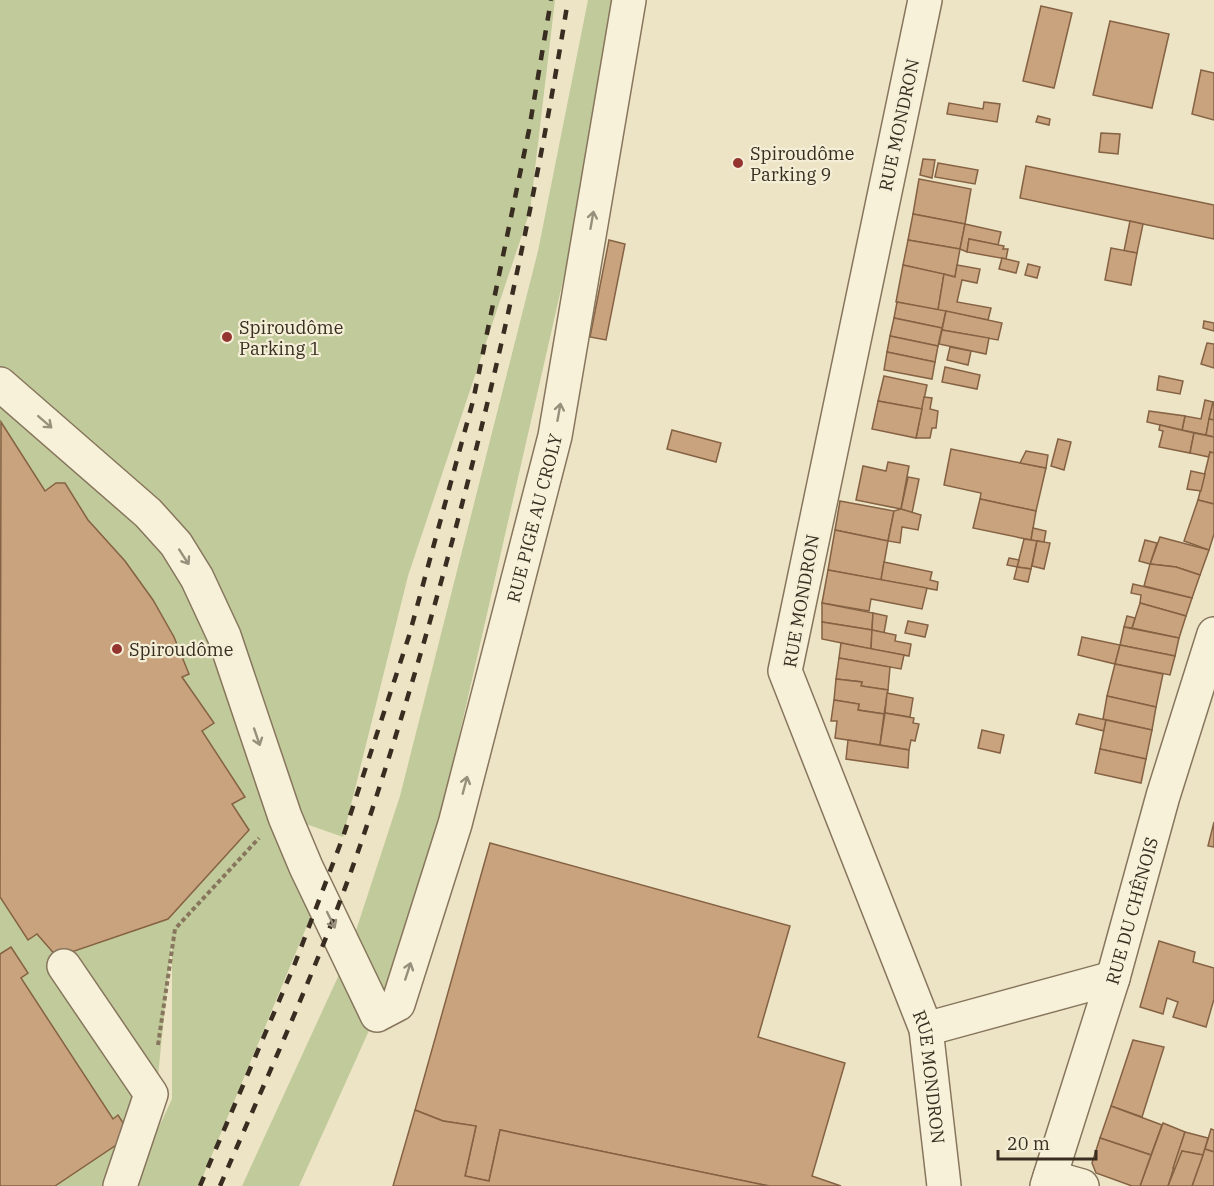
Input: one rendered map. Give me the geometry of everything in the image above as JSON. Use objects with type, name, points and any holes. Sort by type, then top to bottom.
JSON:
[{"type":"street","name":"RUE PIGE AU CROLY","points":[[0,384],[148,513],[176,544],[197,578],[224,636],[285,817],[376,1015],[398,1004],[455,824],[555,436],[629,0]]},
{"type":"street","name":"RUE MONDRON","points":[[925,0],[785,671],[926,1029],[944,1186]]},
{"type":"street","name":"RUE DU CHÊNOIS","points":[[1049,1182],[1113,978],[1163,796],[1214,634]]},
{"type":"street","points":[[64,966],[151,1094],[120,1186]]},
{"type":"street","points":[[926,1029],[1113,978]]},
{"type":"street","points":[[1049,1182],[1082,1186]]},
{"type":"path","points":[[151,1094],[175,929],[262,834]]},
{"type":"green space","name":"Spiroudôme","points":[[0,0],[555,0],[530,211],[408,576],[343,837],[303,823],[272,819],[328,875],[199,1186],[131,1186],[172,1099],[172,937],[156,1096],[117,1186],[0,1186]]},
{"type":"green space","points":[[588,0],[627,0],[398,1004],[376,1015],[299,1186],[242,1186],[348,955],[400,796],[538,251]]},
{"type":"building","points":[[1041,6],[1072,13],[1054,88],[1023,81]]},
{"type":"building","points":[[1110,21],[1169,34],[1152,108],[1093,95]]},
{"type":"building","points":[[1201,70],[1214,73],[1214,120],[1192,114]]},
{"type":"building","points":[[984,102],[1000,104],[997,122],[947,114],[949,103],[983,109]]},
{"type":"building","points":[[1038,116],[1050,119],[1049,125],[1036,122]]},
{"type":"building","points":[[1101,133],[1120,134],[1118,154],[1099,152]]},
{"type":"building","points":[[923,159],[935,160],[932,178],[920,175]]},
{"type":"building","points":[[938,163],[978,170],[975,184],[935,177]]},
{"type":"building","points":[[1026,166],[1214,205],[1214,239],[1020,198]]},
{"type":"building","points":[[919,179],[971,189],[965,224],[913,214]]},
{"type":"building","points":[[913,214],[965,224],[960,249],[908,240]]},
{"type":"building","points":[[1130,221],[1143,224],[1137,253],[1124,251]]},
{"type":"building","points":[[965,224],[1001,232],[998,245],[969,239],[967,252],[960,249]]},
{"type":"building","points":[[969,239],[1004,246],[1003,249],[1008,249],[1006,259],[967,252]]},
{"type":"building","points":[[609,240],[625,244],[606,340],[590,337]]},
{"type":"building","points":[[908,240],[960,249],[955,277],[903,265]]},
{"type":"building","points":[[1111,248],[1137,253],[1131,285],[1105,280]]},
{"type":"building","points":[[1002,258],[1019,262],[1016,273],[999,269]]},
{"type":"building","points":[[1028,264],[1040,267],[1037,278],[1025,275]]},
{"type":"building","points":[[903,265],[944,274],[938,310],[896,302]]},
{"type":"building","points":[[957,265],[980,269],[977,283],[962,280],[957,302],[991,308],[988,320],[938,310],[944,274],[955,277]]},
{"type":"building","points":[[897,302],[946,311],[942,328],[894,318]]},
{"type":"building","points":[[946,311],[1002,323],[998,340],[942,330]]},
{"type":"building","points":[[894,318],[942,328],[938,346],[890,336]]},
{"type":"building","points":[[1204,321],[1214,323],[1214,331],[1203,328]]},
{"type":"building","points":[[942,330],[989,338],[986,354],[939,344]]},
{"type":"building","points":[[890,336],[938,346],[935,362],[887,352]]},
{"type":"building","points":[[1207,343],[1214,344],[1214,368],[1201,364]]},
{"type":"building","points":[[950,347],[971,351],[968,365],[947,360]]},
{"type":"building","points":[[887,352],[935,362],[932,379],[884,370]]},
{"type":"building","points":[[945,367],[980,375],[977,389],[942,382]]},
{"type":"building","points":[[884,376],[927,385],[922,409],[878,401]]},
{"type":"building","points":[[1159,376],[1183,381],[1180,394],[1157,390]]},
{"type":"building","points":[[924,397],[932,398],[930,409],[938,411],[936,428],[932,428],[930,438],[916,438]]},
{"type":"building","points":[[1205,400],[1213,402],[1206,435],[1182,430],[1185,416],[1201,419]]},
{"type":"building","points":[[878,401],[922,409],[916,438],[872,429]]},
{"type":"building","points":[[1214,402],[1214,420],[1209,419]]},
{"type":"building","points":[[1149,411],[1185,416],[1182,430],[1147,422]]},
{"type":"building","points":[[1209,419],[1214,420],[1214,437],[1206,435]]},
{"type":"building","points":[[1,422],[45,491],[56,483],[65,483],[88,520],[125,561],[153,600],[174,637],[189,674],[182,677],[214,723],[202,731],[245,797],[232,804],[249,830],[168,919],[57,957],[37,934],[28,940],[0,897]]},
{"type":"building","points":[[1160,425],[1194,433],[1190,453],[1159,447],[1163,431],[1159,430]]},
{"type":"building","points":[[672,430],[721,443],[716,462],[667,449]]},
{"type":"building","points":[[1194,433],[1214,437],[1214,453],[1210,452],[1209,457],[1190,453]]},
{"type":"building","points":[[1058,439],[1071,442],[1064,470],[1051,466]]},
{"type":"building","points":[[951,449],[1046,468],[1036,511],[980,499],[981,493],[944,485]]},
{"type":"building","points":[[1026,451],[1048,455],[1046,468],[1020,463]]},
{"type":"building","points":[[1210,452],[1214,453],[1214,504],[1198,500]]},
{"type":"building","points":[[888,462],[909,466],[901,509],[856,500],[863,466],[886,471]]},
{"type":"building","points":[[1191,471],[1205,474],[1201,491],[1187,489]]},
{"type":"building","points":[[908,477],[919,479],[912,513],[901,509]]},
{"type":"building","points":[[980,499],[1036,511],[1031,540],[973,528]]},
{"type":"building","points":[[1198,500],[1214,504],[1214,534],[1209,550],[1184,541]]},
{"type":"building","points":[[840,501],[894,511],[888,541],[835,530]]},
{"type":"building","points":[[901,509],[921,515],[918,530],[902,527],[900,543],[888,541],[894,511]]},
{"type":"building","points":[[1033,528],[1046,531],[1044,542],[1031,540]]},
{"type":"building","points":[[835,530],[888,541],[881,580],[828,570]]},
{"type":"building","points":[[1160,537],[1209,550],[1200,575],[1176,567],[1150,564]]},
{"type":"building","points":[[1024,539],[1037,541],[1031,569],[1017,567]]},
{"type":"building","points":[[1145,540],[1157,543],[1150,564],[1139,561]]},
{"type":"building","points":[[1037,541],[1050,543],[1044,569],[1032,566]]},
{"type":"building","points":[[1009,558],[1019,560],[1017,567],[1007,565]]},
{"type":"building","points":[[884,562],[932,572],[930,580],[938,582],[937,590],[881,580]]},
{"type":"building","points":[[1150,564],[1176,567],[1200,575],[1192,598],[1144,586]]},
{"type":"building","points":[[1017,567],[1031,569],[1028,582],[1014,579]]},
{"type":"building","points":[[828,570],[927,588],[922,609],[871,599],[869,611],[822,603]]},
{"type":"building","points":[[1133,584],[1192,598],[1186,616],[1140,603],[1141,595],[1131,593]]},
{"type":"building","points":[[822,603],[873,613],[872,630],[822,622]]},
{"type":"building","points":[[1140,603],[1186,616],[1179,638],[1132,628]]},
{"type":"building","points":[[873,613],[887,616],[884,633],[872,630]]},
{"type":"building","points":[[1127,616],[1135,618],[1132,628],[1124,627]]},
{"type":"building","points":[[908,621],[928,625],[925,637],[905,633]]},
{"type":"building","points":[[822,622],[872,630],[871,649],[822,639]]},
{"type":"building","points":[[1124,627],[1179,638],[1175,656],[1120,645]]},
{"type":"building","points":[[872,630],[896,635],[895,641],[911,644],[909,656],[871,649]]},
{"type":"building","points":[[1082,637],[1120,645],[1115,664],[1078,655]]},
{"type":"building","points":[[841,643],[904,655],[901,669],[839,658]]},
{"type":"building","points":[[1120,645],[1175,656],[1170,675],[1115,664]]},
{"type":"building","points":[[839,658],[890,667],[888,690],[861,686],[862,682],[836,679]]},
{"type":"building","points":[[1115,664],[1163,674],[1156,707],[1107,696]]},
{"type":"building","points":[[836,679],[862,682],[861,686],[888,690],[884,714],[858,710],[859,704],[834,700]]},
{"type":"building","points":[[887,693],[913,698],[910,717],[885,713]]},
{"type":"building","points":[[1107,696],[1156,707],[1152,730],[1103,719]]},
{"type":"building","points":[[834,700],[859,704],[858,710],[884,714],[880,745],[835,738],[837,721],[831,721]]},
{"type":"building","points":[[885,713],[914,718],[913,723],[919,724],[915,741],[911,740],[909,750],[880,745]]},
{"type":"building","points":[[1079,714],[1106,720],[1104,731],[1076,724]]},
{"type":"building","points":[[1106,720],[1152,730],[1146,759],[1100,749]]},
{"type":"building","points":[[982,730],[1004,735],[1000,753],[978,748]]},
{"type":"building","points":[[848,740],[909,750],[908,768],[846,759]]},
{"type":"building","points":[[1100,749],[1146,759],[1141,783],[1095,773]]},
{"type":"building","points":[[1214,822],[1214,847],[1208,846]]},
{"type":"building","points":[[490,843],[790,926],[758,1037],[845,1063],[812,1176],[841,1186],[769,1186],[500,1130],[489,1181],[465,1176],[476,1126],[443,1121],[415,1110]]},
{"type":"building","points":[[1159,941],[1195,952],[1193,962],[1214,968],[1214,999],[1206,1027],[1173,1017],[1178,1002],[1167,998],[1163,1014],[1140,1007]]},
{"type":"building","points":[[11,947],[28,973],[21,978],[113,1119],[118,1115],[131,1135],[55,1186],[0,1186],[0,954]]},
{"type":"building","points":[[1133,1040],[1164,1047],[1142,1117],[1111,1106]]},
{"type":"building","points":[[1111,1106],[1162,1125],[1151,1155],[1100,1138]]},
{"type":"building","points":[[415,1110],[443,1121],[476,1126],[465,1176],[489,1181],[500,1130],[769,1186],[393,1186]]},
{"type":"building","points":[[1163,1123],[1185,1132],[1168,1186],[1140,1186]]},
{"type":"building","points":[[1211,1129],[1214,1130],[1214,1152],[1205,1149]]},
{"type":"building","points":[[1185,1132],[1208,1138],[1203,1155],[1182,1151],[1176,1169],[1173,1168]]},
{"type":"building","points":[[1100,1138],[1151,1155],[1140,1186],[1132,1186],[1096,1173],[1092,1163]]},
{"type":"building","points":[[1205,1149],[1214,1152],[1214,1186],[1192,1186]]},
{"type":"building","points":[[1182,1151],[1203,1155],[1192,1186],[1168,1186]]},
{"type":"railway","points":[[200,1186],[294,966],[343,837],[409,636],[473,401],[529,130],[551,0]]},
{"type":"railway","points":[[220,1186],[330,928],[362,840],[427,633],[507,319],[550,107],[568,0]]},
{"type":"place","name":"Spiroudôme Parking 9","points":[[738,163]]},
{"type":"place","name":"Spiroudôme Parking 1","points":[[227,337]]},
{"type":"place","name":"Spiroudôme","points":[[117,649]]}]
